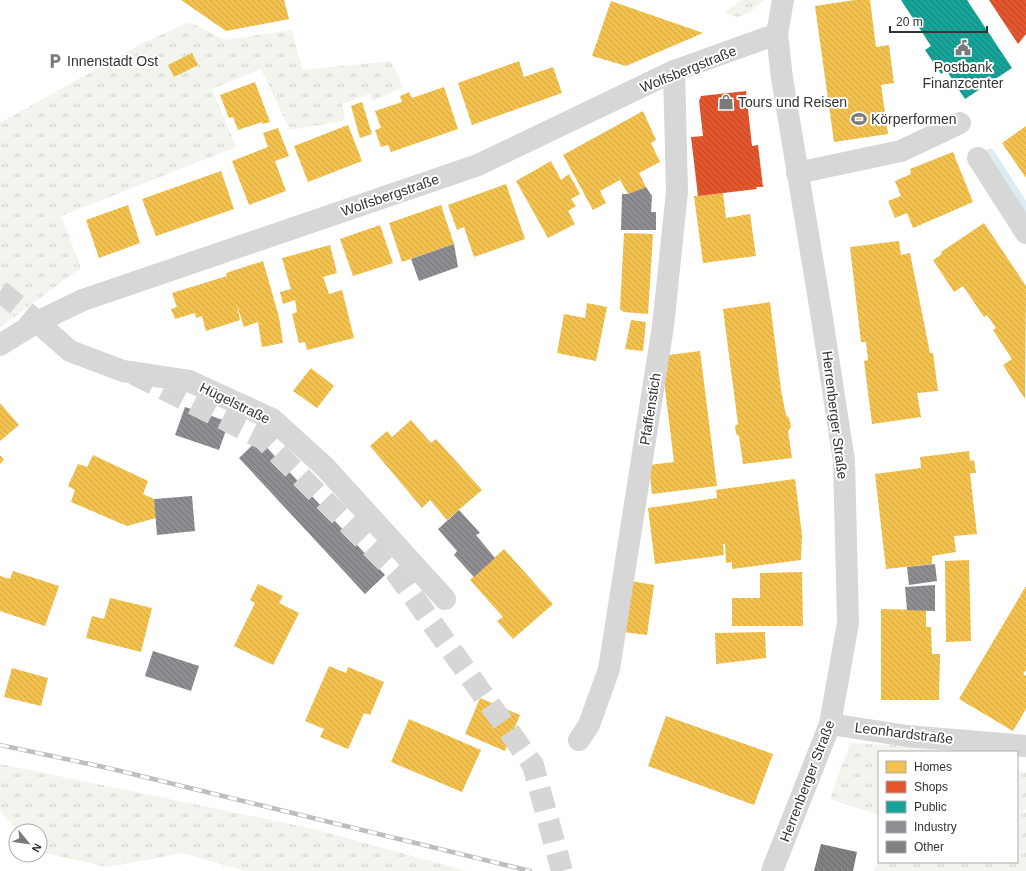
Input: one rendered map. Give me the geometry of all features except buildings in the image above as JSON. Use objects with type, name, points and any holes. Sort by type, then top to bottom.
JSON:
[{"type":"street","name":"Herrenberger Straße","points":[[772,871],[830,724],[848,623],[844,462],[821,312],[797,173],[777,34],[783,0]]},
{"type":"street","name":"Wolfsbergstraße","points":[[0,345],[37,322],[83,300],[478,165],[674,71],[777,34]]},
{"type":"street","name":"Pfaffenstich","points":[[580,740],[589,725],[609,670],[663,326],[677,192],[674,71]]},
{"type":"street","points":[[797,173],[901,151],[960,123]]},
{"type":"street","points":[[978,158],[1026,233]]},
{"type":"street","name":"Hügelstraße","points":[[37,322],[70,351],[123,371],[189,381],[272,419],[325,467],[445,599]]},
{"type":"street","name":"Leonhardstraße","points":[[830,724],[907,736],[1026,746]]},
{"type":"green space","points":[[741,0],[764,0],[750,12],[737,17],[724,13]]},
{"type":"green space","points":[[189,22],[225,40],[292,30],[302,70],[391,61],[403,87],[373,101],[369,94],[342,104],[345,121],[290,130],[261,69],[212,89],[236,147],[61,216],[81,268],[0,327],[0,123],[141,44]]},
{"type":"green space","points":[[850,743],[927,747],[941,751],[878,751],[878,815],[830,799]]},
{"type":"green space","points":[[0,764],[314,829],[467,871],[245,871],[183,853],[108,867],[48,854],[48,823],[11,823],[0,810]]},
{"type":"green space","points":[[1018,771],[1026,773],[1026,808],[1024,812],[1026,813],[1026,871],[874,871],[878,861],[878,863],[1018,863]]},
{"type":"waterway","points":[[990,154],[1026,210]]},
{"type":"tunnel","points":[[0,291],[51,333]]},
{"type":"tunnel","points":[[134,374],[263,439],[395,571],[533,765],[562,871]]},
{"type":"railway","points":[[0,745],[108,768],[530,871]]},
{"type":"place","name":"Postbank Finanzcenter","points":[[963,48]]},
{"type":"place","name":"Innenstadt Ost","points":[[55,61]]},
{"type":"place","name":"Tours und Reisen","points":[[726,102]]},
{"type":"place","name":"Körperformen","points":[[859,119]]}]
